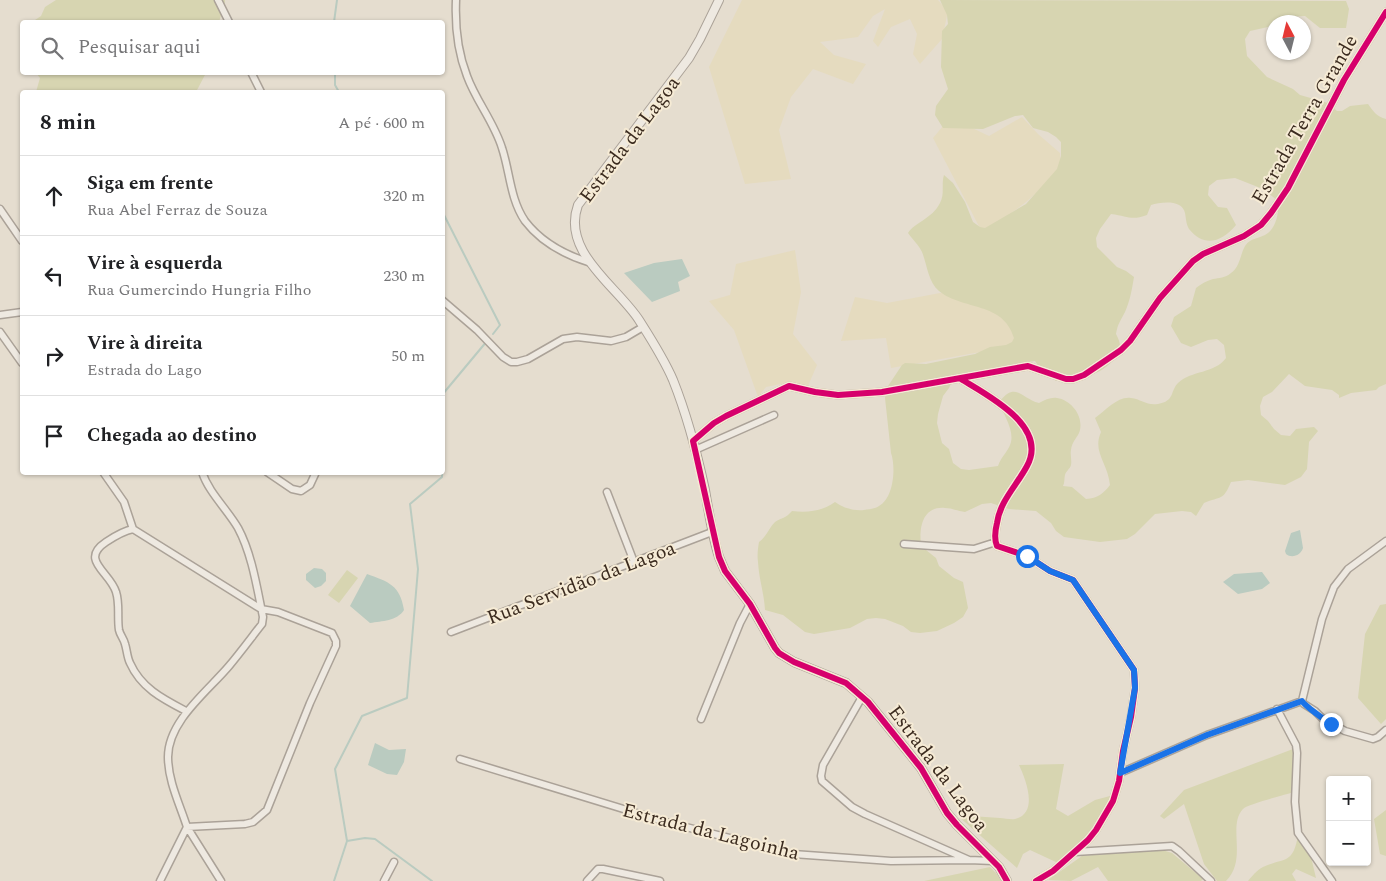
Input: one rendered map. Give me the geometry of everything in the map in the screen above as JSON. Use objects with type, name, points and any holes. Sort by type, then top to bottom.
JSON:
[{"type":"street","points":[[218,0],[228,20]]},
{"type":"street","points":[[456,0],[461,55],[467,76],[500,141],[518,209],[525,221],[553,247],[588,262]]},
{"type":"street","name":"Estrada da Lagoa","points":[[719,0],[689,58],[578,205],[575,213],[575,223],[580,246],[588,262],[632,310],[659,353],[672,380],[695,450],[719,557],[725,571],[750,604],[779,653],[794,662],[837,678],[854,689],[922,768],[957,825],[993,861],[1007,881]]},
{"type":"street","name":"Estrada Terra Grande","points":[[692,441],[726,416],[789,386],[838,395],[882,392],[1028,366],[1057,377],[1074,379],[1084,375],[1121,350],[1130,341],[1160,298],[1194,261],[1203,254],[1244,236],[1261,225],[1272,213],[1288,188],[1336,94],[1386,12]]},
{"type":"street","points":[[252,75],[260,90]]},
{"type":"street","points":[[0,209],[20,238]]},
{"type":"street","points":[[445,303],[492,344],[503,357],[511,362],[528,359],[562,338],[612,341],[626,337],[644,327]]},
{"type":"street","points":[[0,315],[20,312]]},
{"type":"street","points":[[0,332],[20,360]]},
{"type":"street","points":[[961,379],[1003,405],[1019,420],[1027,432],[1030,444],[1031,454],[1028,464],[1003,503],[999,514],[996,542],[1000,548],[1027,556],[1050,571],[1073,580],[1134,670],[1135,688],[1120,773],[1116,792],[1106,815],[1096,830],[1075,852],[1036,881]]},
{"type":"street","points":[[695,450],[774,415]]},
{"type":"street","points":[[105,475],[124,502],[134,529],[261,609],[278,612],[332,633],[336,641],[336,646],[310,703],[267,810],[253,822],[245,824],[187,827]]},
{"type":"street","points":[[203,475],[208,485],[234,521],[241,535],[250,559],[261,609],[262,624],[228,667],[186,711],[170,741],[168,758],[171,780],[187,827],[221,881]]},
{"type":"street","points":[[271,475],[292,489],[301,491],[310,485],[315,475]]},
{"type":"street","points":[[607,492],[634,562]]},
{"type":"street","points":[[134,529],[122,532],[100,546],[96,551],[95,559],[116,593],[119,631],[125,643],[129,661],[136,673],[142,683],[158,697],[186,711]]},
{"type":"street","name":"Rua Servidão da Lagoa","points":[[450,632],[712,532]]},
{"type":"street","points":[[1302,701],[1322,619],[1334,587],[1348,570],[1386,541]]},
{"type":"street","points":[[904,544],[974,550],[996,542]]},
{"type":"street","points":[[700,719],[740,623],[750,604]]},
{"type":"street","points":[[862,697],[823,765],[821,771],[822,781],[852,807],[864,814],[970,860]]},
{"type":"street","points":[[1120,773],[1207,735],[1302,701]]},
{"type":"street","points":[[1302,701],[1323,719],[1345,731],[1373,739],[1378,738],[1386,730]]},
{"type":"street","points":[[1277,709],[1296,745],[1298,753],[1296,808],[1298,833],[1332,881]]},
{"type":"street","name":"Estrada da Lagoinha","points":[[460,759],[666,822],[792,854],[890,861],[993,861]]},
{"type":"street","points":[[160,881],[187,827]]},
{"type":"street","points":[[1075,852],[1172,846],[1180,851],[1211,881]]},
{"type":"street","points":[[384,881],[394,862]]},
{"type":"street","points":[[587,881],[598,869],[603,869],[660,881]]},
{"type":"shaded area","points":[[56,0],[225,0],[220,20],[35,20],[41,16],[45,7]]},
{"type":"shaded area","points":[[742,0],[938,0],[948,11],[942,39],[920,64],[913,54],[917,34],[910,19],[891,27],[878,47],[873,41],[885,9],[873,16],[858,37],[820,42],[834,55],[866,64],[853,84],[813,69],[791,97],[779,130],[791,179],[745,184],[709,67]]},
{"type":"shaded area","points":[[940,0],[1346,1],[1349,9],[1346,28],[1320,28],[1311,21],[1311,15],[1266,15],[1266,27],[1250,31],[1245,39],[1247,56],[1267,77],[1293,89],[1300,95],[1328,103],[1337,111],[1342,111],[1350,106],[1368,104],[1378,115],[1386,119],[1386,384],[1376,390],[1351,393],[1339,398],[1339,395],[1332,390],[1305,386],[1289,374],[1272,392],[1263,397],[1260,406],[1261,415],[1281,435],[1290,436],[1296,429],[1314,427],[1318,431],[1309,442],[1307,469],[1301,477],[1285,485],[1248,480],[1231,482],[1223,495],[1204,503],[1196,516],[1191,512],[1182,511],[1155,514],[1135,534],[1127,539],[1100,542],[1064,537],[1036,511],[1009,509],[991,503],[982,504],[965,512],[950,508],[937,508],[927,514],[924,520],[921,532],[921,546],[936,558],[939,566],[954,578],[963,582],[968,608],[963,617],[937,631],[920,633],[911,632],[903,626],[885,619],[876,618],[867,619],[850,628],[814,634],[805,632],[783,615],[765,610],[759,574],[759,542],[775,522],[792,511],[815,511],[835,502],[849,509],[864,510],[876,508],[884,502],[891,489],[893,474],[893,459],[885,398],[886,389],[902,365],[905,363],[926,364],[975,354],[990,347],[1006,345],[1012,342],[1014,338],[1009,326],[992,312],[960,302],[939,291],[932,283],[921,249],[908,233],[937,208],[942,196],[944,175],[953,183],[965,202],[973,222],[985,228],[1026,204],[1057,169],[1061,156],[1061,142],[1048,132],[1033,128],[1023,115],[1015,116],[983,129],[943,128],[935,115],[936,106],[948,89],[941,67],[942,31],[948,24],[947,15]],"holes":[[[1235,178],[1263,189],[1278,201],[1278,214],[1271,230],[1247,243],[1243,249],[1240,261],[1231,273],[1208,281],[1196,288],[1191,306],[1174,317],[1171,326],[1181,343],[1191,347],[1208,340],[1217,339],[1224,345],[1226,358],[1215,367],[1190,376],[1178,383],[1170,398],[1163,403],[1151,404],[1135,399],[1121,399],[1095,418],[1101,432],[1098,446],[1099,452],[1109,477],[1110,485],[1102,493],[1097,497],[1086,499],[1072,487],[1063,486],[1071,465],[1072,447],[1079,433],[1080,421],[1072,406],[1062,399],[1050,398],[1039,403],[1019,393],[1010,392],[1000,401],[1010,428],[1011,439],[1009,447],[998,466],[969,470],[961,469],[953,463],[949,449],[942,443],[937,423],[943,396],[953,379],[980,372],[1008,373],[1027,362],[1035,361],[1041,370],[1056,381],[1072,379],[1088,376],[1102,370],[1116,356],[1120,347],[1116,334],[1118,325],[1128,304],[1134,277],[1117,267],[1097,247],[1096,238],[1111,214],[1137,218],[1147,215],[1151,205],[1160,203],[1180,205],[1185,213],[1189,229],[1195,235],[1207,241],[1219,239],[1236,225],[1227,208],[1218,207],[1208,195],[1209,186],[1217,180]]]},
{"type":"shaded area","points":[[38,75],[205,75],[197,90],[37,90],[40,78]]},
{"type":"shaded area","points":[[1022,117],[1060,153],[1061,171],[1026,202],[983,234],[933,138],[943,126],[970,127],[989,136]]},
{"type":"shaded area","points":[[795,250],[801,292],[793,334],[817,365],[808,386],[786,383],[766,387],[758,397],[734,330],[709,301],[730,295],[736,264]]},
{"type":"shaded area","points":[[682,259],[690,276],[678,282],[680,291],[652,302],[624,273],[654,263]]},
{"type":"shaded area","points":[[956,290],[997,299],[1028,337],[1020,345],[891,368],[886,338],[841,341],[855,297],[887,303]]},
{"type":"shaded area","points":[[1300,530],[1302,550],[1296,556],[1286,554],[1285,551],[1291,533]]},
{"type":"shaded area","points":[[314,568],[322,569],[326,573],[326,581],[321,586],[315,588],[306,580],[306,574]]},
{"type":"shaded area","points":[[347,570],[358,578],[339,603],[328,595]]},
{"type":"shaded area","points":[[1262,572],[1270,583],[1262,589],[1238,594],[1223,582],[1234,574]]},
{"type":"shaded area","points":[[367,574],[382,579],[396,590],[400,595],[404,610],[401,614],[389,620],[370,623],[350,606]]},
{"type":"shaded area","points":[[1386,604],[1386,719],[1381,724],[1358,698],[1365,634],[1380,605]]},
{"type":"shaded area","points":[[375,743],[389,750],[406,749],[404,762],[397,775],[387,774],[368,765]]},
{"type":"shaded area","points":[[1293,749],[1294,792],[1259,802],[1243,809],[1237,824],[1236,863],[1226,881],[1217,881],[1204,864],[1184,804],[1164,819],[1160,816],[1184,790]]},
{"type":"shaded area","points":[[1064,764],[1056,809],[1068,816],[1095,800],[1110,796],[1110,800],[1087,836],[1058,863],[1030,850],[1023,854],[1017,868],[957,815],[1012,819],[1022,816],[1027,810],[1029,795],[1019,765]]},
{"type":"shaded area","points":[[1386,810],[1386,856],[1380,854],[1374,819]]},
{"type":"shaded area","points":[[1298,835],[1311,857],[1316,878],[1296,869],[1292,874],[1296,881],[1248,881],[1261,868],[1291,856]]},
{"type":"shaded area","points":[[1159,849],[1172,853],[1203,879],[1201,881],[1108,881],[1098,867],[1071,881],[1048,880],[1082,856]]},
{"type":"shaded area","points":[[990,867],[1001,881],[924,881]]},
{"type":"waterway","points":[[334,20],[337,0]]},
{"type":"waterway","points":[[335,75],[335,85],[338,90]]},
{"type":"waterway","points":[[445,217],[500,325],[493,334]]},
{"type":"waterway","points":[[445,391],[487,341]]},
{"type":"waterway","points":[[334,881],[347,841],[335,769],[362,716],[407,698],[418,569],[410,504],[442,475]]},
{"type":"waterway","points":[[347,841],[365,838],[375,839],[432,881]]},
{"type":"cycle path","points":[[1007,881],[999,867],[947,813],[921,768],[868,702],[846,683],[794,662],[779,653],[775,648],[750,604],[725,571],[719,557],[693,441],[714,423],[726,416],[789,386],[838,395],[882,392],[1028,366],[1066,379],[1073,379],[1084,375],[1121,350],[1130,341],[1160,298],[1193,261],[1203,254],[1244,236],[1261,225],[1271,213],[1288,188],[1344,80],[1386,12]]},
{"type":"cycle path","points":[[961,379],[999,403],[1012,414],[1023,425],[1030,438],[1032,451],[1027,466],[1005,500],[999,515],[995,535],[997,546],[1027,556],[1050,571],[1073,580],[1134,670],[1135,688],[1131,717],[1123,751],[1119,781],[1113,801],[1088,840],[1053,871],[1036,881]]},
{"type":"route","points":[[1027,556],[1050,571],[1073,580],[1090,608],[1102,622],[1134,670],[1135,688],[1120,773],[1207,735],[1302,701],[1331,724]]}]
